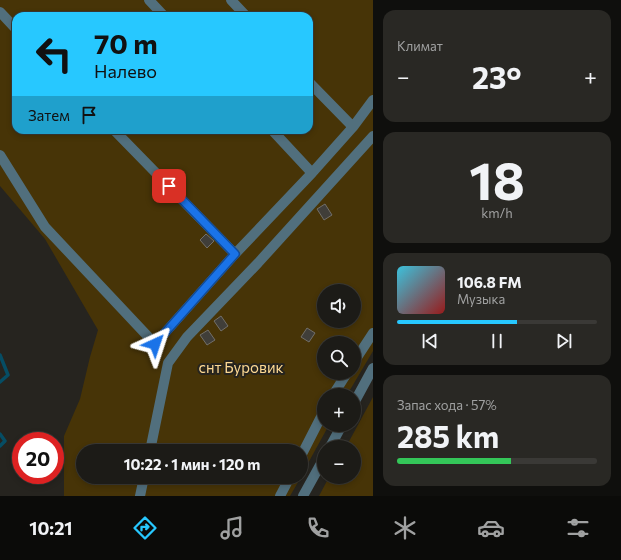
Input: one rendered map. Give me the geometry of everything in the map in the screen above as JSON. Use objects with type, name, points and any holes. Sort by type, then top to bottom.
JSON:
[{"type":"street","points":[[149,0],[160,12]]},
{"type":"street","points":[[231,0],[242,12]]},
{"type":"street","points":[[0,12],[12,25]]},
{"type":"street","points":[[313,86],[353,127]]},
{"type":"street","points":[[0,156],[45,227],[155,344],[235,254],[312,173],[353,127],[373,100]]},
{"type":"street","points":[[118,134],[235,254]]},
{"type":"street","points":[[276,134],[312,173]]},
{"type":"street","points":[[151,444],[168,364],[187,337],[258,263],[373,136]]},
{"type":"street","points":[[361,351],[373,333]]},
{"type":"street","points":[[361,390],[373,368]]},
{"type":"street","points":[[307,444],[317,425]]},
{"type":"street","points":[[303,496],[317,471]]},
{"type":"street","points":[[140,496],[143,484]]},
{"type":"street","points":[[280,496],[286,484]]},
{"type":"green space","name":"снт Буровик","points":[[0,0],[373,0],[373,351],[361,371],[361,336],[317,336],[317,380],[356,380],[351,388],[317,388],[317,432],[325,432],[321,440],[317,440],[317,447],[308,463],[308,444],[76,444],[76,484],[297,484],[290,496],[64,496],[64,436],[80,399],[98,330],[45,239],[0,186]]},
{"type":"green space","points":[[373,397],[373,496],[319,496],[325,484],[361,484],[361,440],[350,440],[354,432],[361,432],[361,419]]},
{"type":"building","points":[[325,204],[332,215],[324,220],[317,209]]},
{"type":"building","points":[[206,234],[214,241],[207,248],[200,240]]},
{"type":"building","points":[[221,316],[228,326],[221,331],[214,321]]},
{"type":"building","points":[[307,328],[315,333],[309,342],[301,337]]},
{"type":"building","points":[[208,330],[215,340],[207,345],[200,335]]},
{"type":"waterway","points":[[0,355],[8,375],[0,382]]},
{"type":"waterway","points":[[0,434],[5,441],[0,446]]},
{"type":"route","points":[[155,344],[235,254],[169,186]]}]
